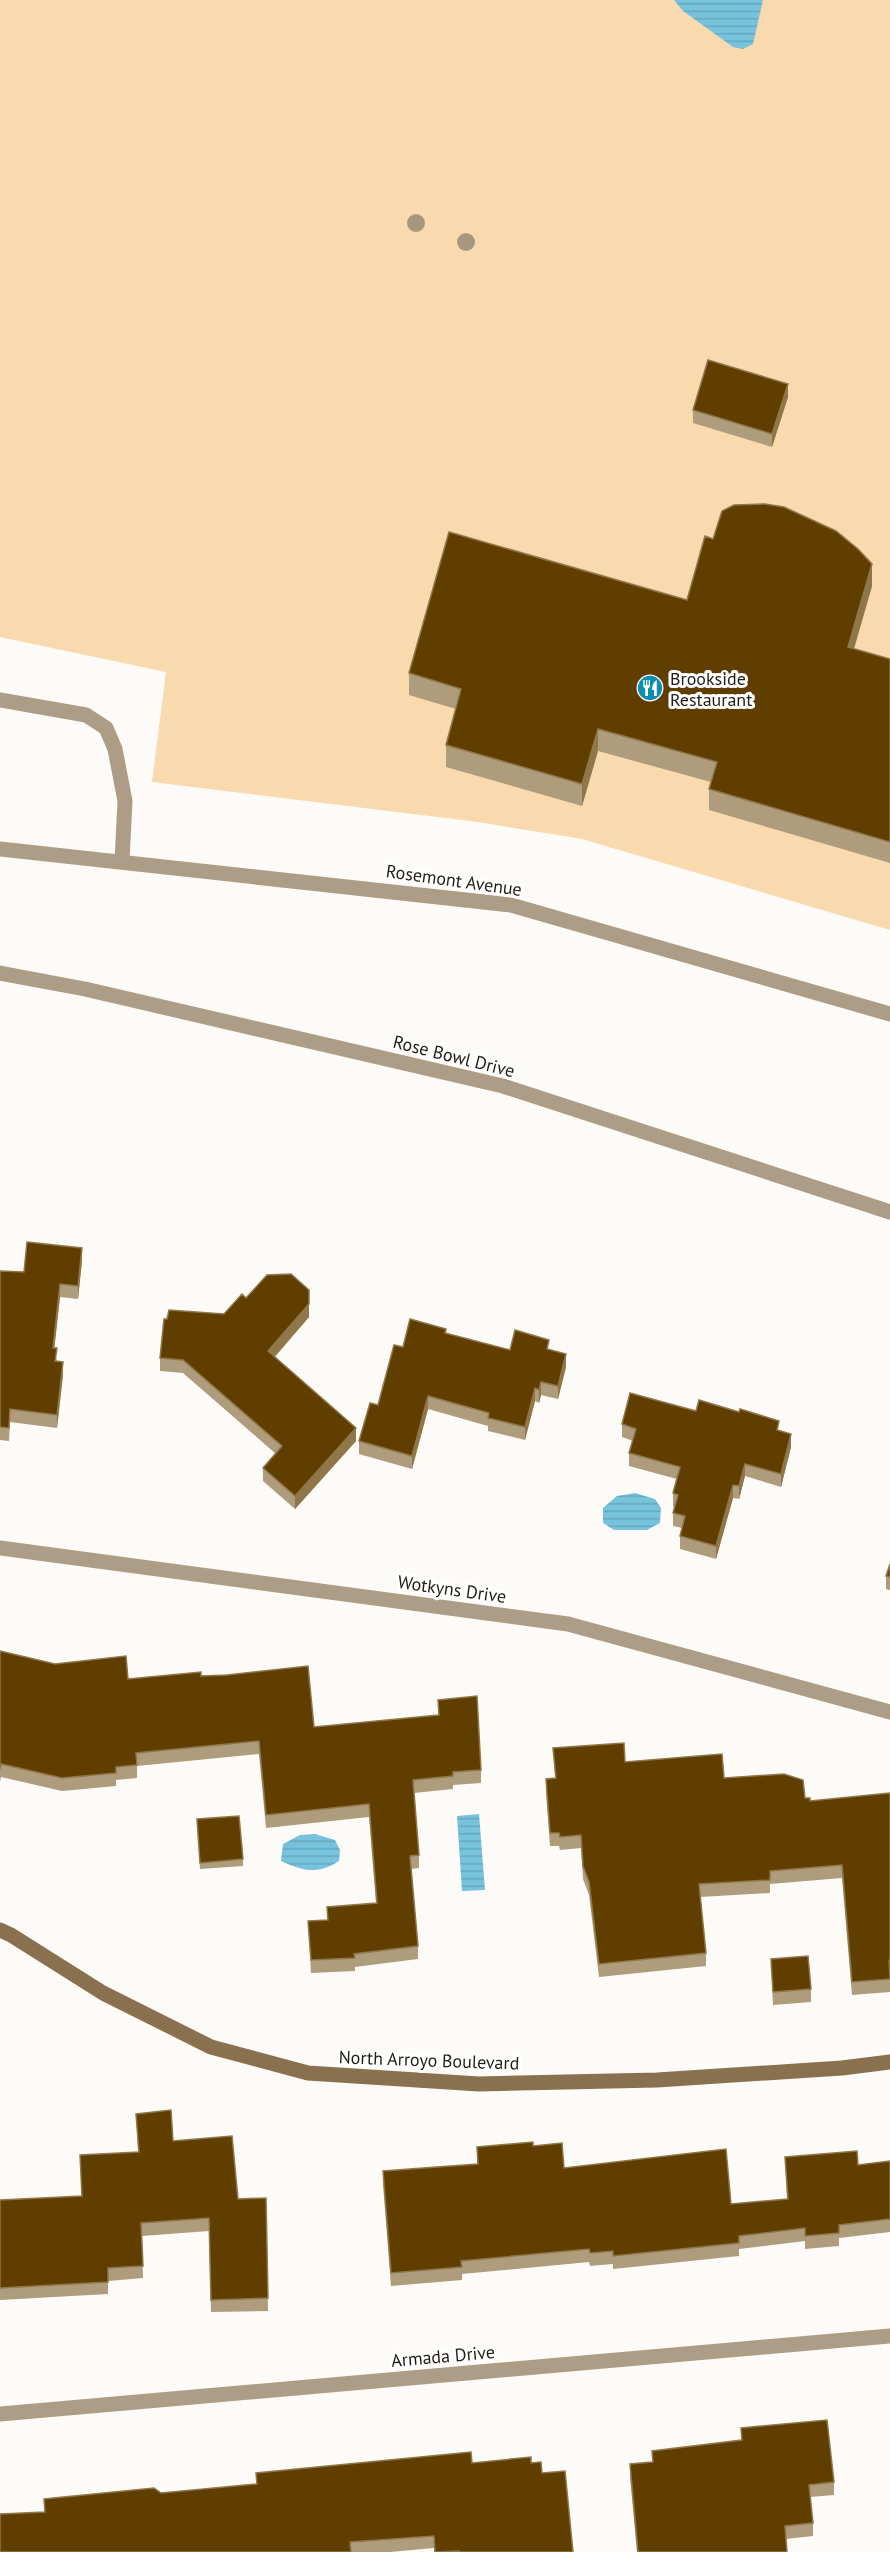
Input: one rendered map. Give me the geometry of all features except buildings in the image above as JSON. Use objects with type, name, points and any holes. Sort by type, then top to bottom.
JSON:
[{"type":"street","points":[[0,700],[86,715],[106,728],[115,749],[125,801],[122,861]]},
{"type":"street","name":"Rosemont Avenue","points":[[0,849],[511,904],[890,1014]]},
{"type":"street","name":"Rose Bowl Drive","points":[[0,973],[85,989],[503,1086],[890,1212]]},
{"type":"street","name":"Wotkyns Drive","points":[[0,1548],[568,1624],[890,1712]]},
{"type":"street","name":"North Arroyo Boulevard","points":[[0,1930],[103,1993],[211,2047],[308,2073],[479,2085],[657,2080],[842,2068],[890,2062]]},
{"type":"street","name":"Armada Drive","points":[[0,2414],[890,2336]]},
{"type":"shaded area","points":[[0,0],[890,0],[890,930],[582,839],[478,822],[152,782],[166,672],[0,637]]},
{"type":"water","points":[[674,0],[763,0],[753,44],[743,49],[733,47],[683,11]]},
{"type":"water","points":[[635,1493],[655,1499],[661,1508],[660,1523],[647,1530],[614,1530],[603,1523],[603,1508],[617,1496]]},
{"type":"water","points":[[479,1814],[485,1890],[462,1891],[457,1816]]},
{"type":"water","points":[[315,1834],[335,1840],[340,1850],[339,1861],[324,1868],[310,1870],[281,1861],[283,1844],[300,1835]]},
{"type":"place","name":"Brookside Restaurant","points":[[650,688]]}]
